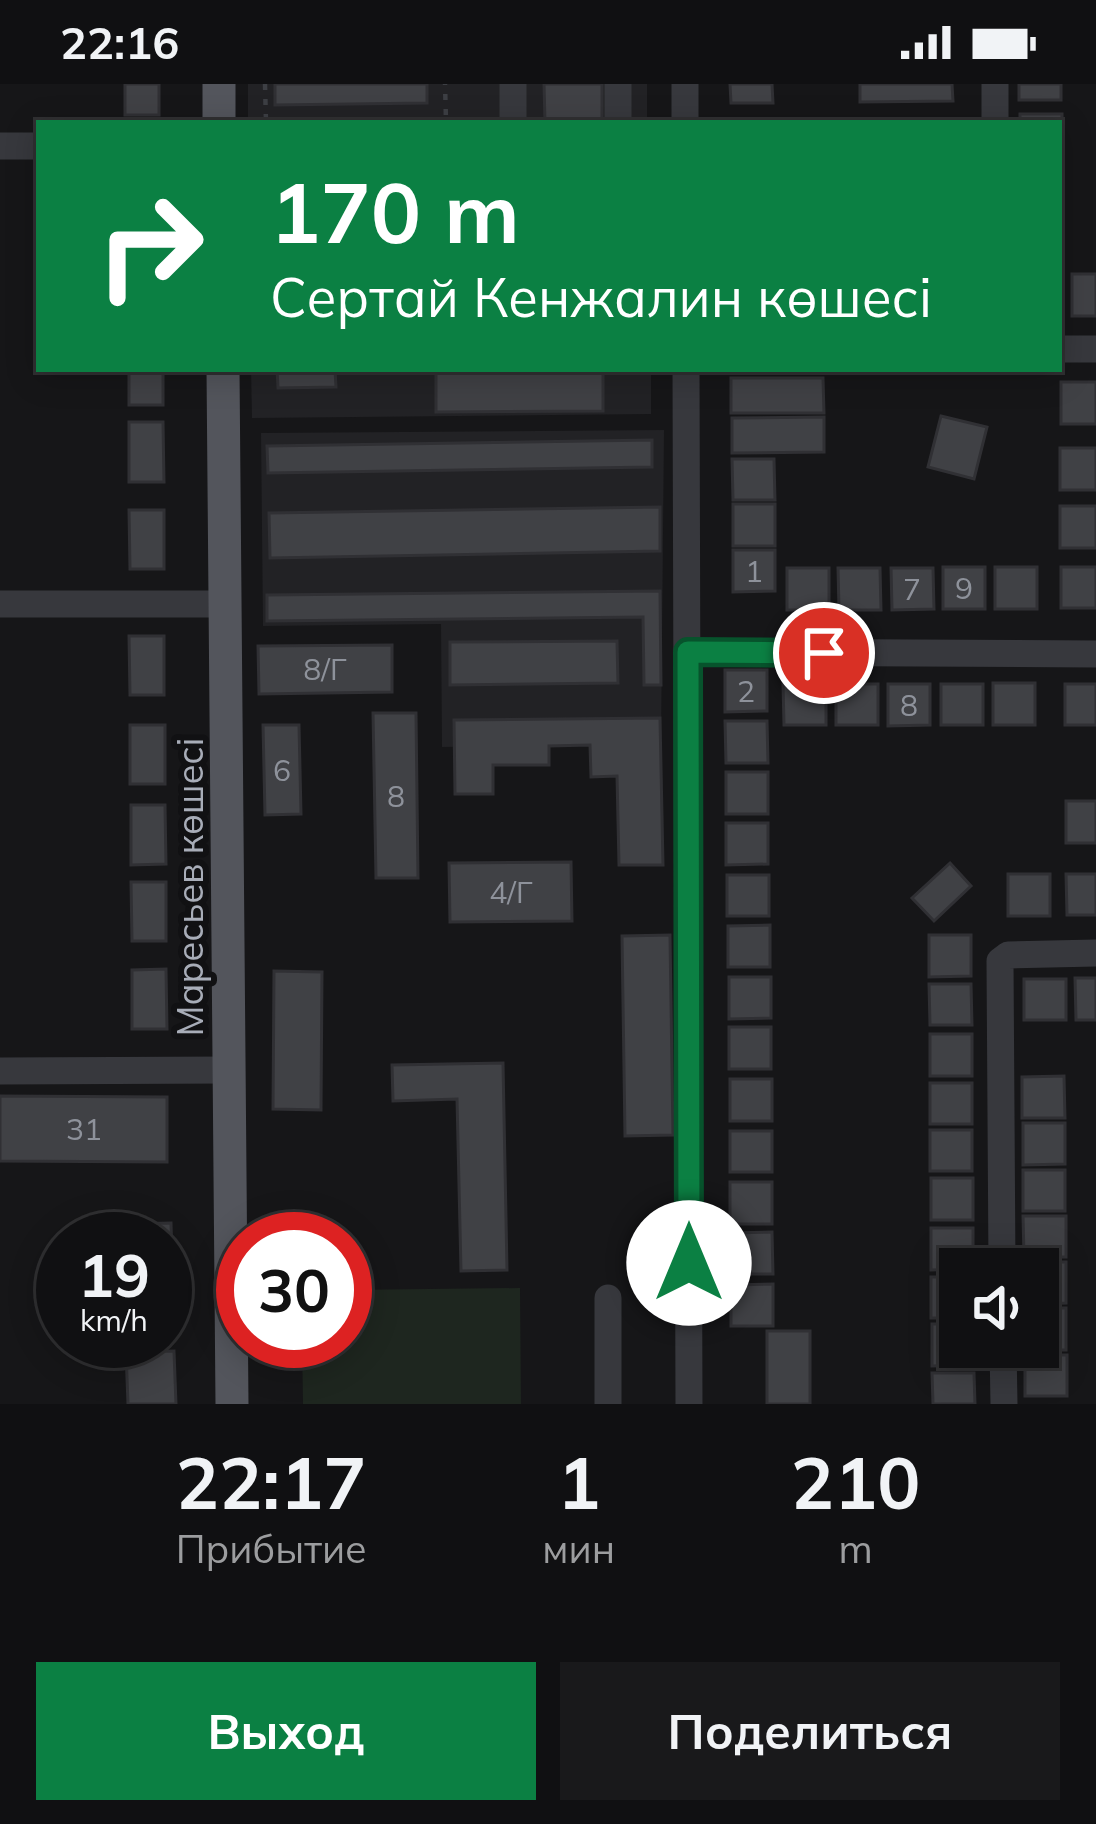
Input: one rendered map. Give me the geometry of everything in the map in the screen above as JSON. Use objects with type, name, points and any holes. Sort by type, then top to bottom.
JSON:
[{"type":"main road","points":[[219,84],[219,120]]},
{"type":"main road","name":"Маресьев көшесі","points":[[223,372],[232,1404]]},
{"type":"street","points":[[513,84],[513,120]]},
{"type":"street","points":[[618,84],[618,120]]},
{"type":"street","points":[[685,84],[685,120]]},
{"type":"street","points":[[995,84],[995,120]]},
{"type":"street","points":[[0,146],[36,146]]},
{"type":"street","points":[[1062,350],[1096,349]]},
{"type":"street","points":[[686,372],[689,1404]]},
{"type":"street","points":[[0,604],[227,604]]},
{"type":"street","points":[[688,652],[1096,654]]},
{"type":"street","points":[[1002,1248],[1000,961],[1008,955],[1096,953]]},
{"type":"street","points":[[0,1071],[229,1070]]},
{"type":"street","points":[[608,1298],[608,1404]]},
{"type":"street","points":[[1004,1368],[1004,1404]]},
{"type":"path","points":[[265,84],[266,120]]},
{"type":"path","points":[[445,84],[446,120]]},
{"type":"shaded area","points":[[248,84],[647,84],[647,120],[248,120]]},
{"type":"shaded area","points":[[251,372],[651,372],[651,414],[252,418]]},
{"type":"shaded area","points":[[664,430],[661,744],[442,747],[441,624],[263,626],[261,433]]},
{"type":"shaded area","points":[[520,1288],[521,1404],[303,1404],[302,1368],[372,1368],[372,1290]]},
{"type":"building","points":[[125,84],[159,84],[159,115],[125,115]]},
{"type":"building","points":[[275,84],[427,84],[427,103],[275,105]]},
{"type":"building","points":[[544,84],[602,84],[602,120],[545,120]]},
{"type":"building","points":[[730,84],[772,84],[773,103],[731,103]]},
{"type":"building","points":[[860,84],[952,84],[953,101],[860,102]]},
{"type":"building","points":[[1019,84],[1061,84],[1061,100],[1019,100]]},
{"type":"building","points":[[1020,114],[1062,114],[1062,120],[1020,120]]},
{"type":"building","points":[[1072,274],[1096,274],[1096,316],[1072,316]]},
{"type":"building","points":[[129,372],[163,372],[163,405],[129,405]]},
{"type":"building","points":[[277,372],[335,372],[336,387],[278,388]]},
{"type":"building","points":[[436,372],[603,372],[603,411],[436,412]]},
{"type":"building","points":[[731,378],[823,378],[824,413],[731,413]]},
{"type":"building","points":[[1061,382],[1096,382],[1096,424],[1061,424]]},
{"type":"building","points":[[941,416],[987,427],[974,479],[928,467]]},
{"type":"building","points":[[824,417],[824,452],[732,453],[732,418]]},
{"type":"building","points":[[129,422],[163,422],[164,482],[129,482]]},
{"type":"building","points":[[652,440],[652,467],[268,473],[267,446]]},
{"type":"building","points":[[1060,448],[1096,448],[1096,490],[1060,490]]},
{"type":"building","points":[[732,459],[774,459],[775,500],[733,500]]},
{"type":"building","points":[[733,504],[775,504],[775,546],[733,546]]},
{"type":"building","points":[[1060,506],[1096,506],[1096,548],[1060,548]]},
{"type":"building","points":[[660,507],[660,551],[270,558],[269,513]]},
{"type":"building","points":[[129,510],[164,510],[164,569],[130,569]]},
{"type":"building","points":[[733,550],[775,550],[775,591],[733,592]]},
{"type":"building","points":[[943,567],[985,567],[985,609],[943,609]]},
{"type":"building","points":[[995,567],[1037,567],[1037,609],[995,609]]},
{"type":"building","points":[[1061,567],[1096,567],[1096,608],[1061,608]]},
{"type":"building","points":[[787,568],[829,568],[829,610],[787,610]]},
{"type":"building","points":[[838,568],[880,568],[881,610],[839,610]]},
{"type":"building","points":[[891,568],[933,568],[934,609],[892,610]]},
{"type":"building","points":[[660,591],[661,685],[644,685],[643,617],[267,621],[267,595]]},
{"type":"building","points":[[129,636],[164,636],[164,695],[130,695]]},
{"type":"building","points":[[617,641],[618,683],[450,685],[450,642]]},
{"type":"building","points":[[392,645],[392,692],[259,694],[258,646]]},
{"type":"building","points":[[725,670],[767,670],[767,711],[725,712]]},
{"type":"building","points":[[993,683],[1035,683],[1035,725],[993,725]]},
{"type":"building","points":[[783,684],[826,684],[826,725],[784,725]]},
{"type":"building","points":[[836,684],[878,684],[878,725],[836,725]]},
{"type":"building","points":[[888,684],[930,684],[930,725],[888,726]]},
{"type":"building","points":[[941,684],[983,684],[983,725],[941,725]]},
{"type":"building","points":[[1065,684],[1096,684],[1096,725],[1065,725]]},
{"type":"building","points":[[373,713],[416,713],[418,878],[376,878]]},
{"type":"building","points":[[660,718],[663,865],[619,865],[617,776],[591,777],[590,745],[549,746],[549,765],[493,765],[493,794],[455,794],[454,720]]},
{"type":"building","points":[[725,721],[767,721],[768,763],[726,763]]},
{"type":"building","points":[[130,725],[165,725],[165,784],[130,784]]},
{"type":"building","points":[[263,725],[299,725],[301,814],[265,815]]},
{"type":"building","points":[[726,772],[768,772],[768,814],[726,814]]},
{"type":"building","points":[[1066,801],[1096,801],[1096,843],[1066,843]]},
{"type":"building","points":[[131,805],[165,805],[166,864],[131,865]]},
{"type":"building","points":[[726,823],[768,823],[768,864],[726,865]]},
{"type":"building","points":[[571,862],[572,921],[450,922],[449,863]]},
{"type":"building","points":[[950,863],[971,886],[934,921],[912,898]]},
{"type":"building","points":[[1008,874],[1050,874],[1050,916],[1008,916]]},
{"type":"building","points":[[1066,874],[1096,874],[1096,915],[1067,915]]},
{"type":"building","points":[[727,875],[769,875],[769,916],[727,916]]},
{"type":"building","points":[[131,882],[166,882],[166,941],[132,941]]},
{"type":"building","points":[[770,925],[770,967],[728,967],[728,926]]},
{"type":"building","points":[[670,935],[673,1135],[625,1136],[622,936]]},
{"type":"building","points":[[929,935],[971,935],[971,976],[929,977]]},
{"type":"building","points":[[166,969],[167,1029],[132,1029],[132,970]]},
{"type":"building","points":[[274,971],[322,972],[321,1110],[273,1109]]},
{"type":"building","points":[[729,977],[771,977],[771,1018],[729,1019]]},
{"type":"building","points":[[1075,978],[1096,978],[1096,1020],[1076,1020]]},
{"type":"building","points":[[1024,979],[1066,979],[1066,1020],[1024,1020]]},
{"type":"building","points":[[929,984],[971,984],[972,1025],[930,1025]]},
{"type":"building","points":[[729,1027],[771,1027],[771,1069],[729,1069]]},
{"type":"building","points":[[930,1034],[972,1034],[972,1076],[930,1076]]},
{"type":"building","points":[[503,1063],[507,1270],[461,1271],[457,1099],[393,1101],[392,1065]]},
{"type":"building","points":[[1064,1076],[1065,1118],[1022,1118],[1022,1077]]},
{"type":"building","points":[[730,1079],[772,1079],[772,1121],[730,1121]]},
{"type":"building","points":[[930,1083],[972,1083],[972,1124],[930,1124]]},
{"type":"building","points":[[0,1096],[167,1097],[167,1162],[0,1161]]},
{"type":"building","points":[[1023,1123],[1065,1123],[1065,1164],[1023,1165]]},
{"type":"building","points":[[930,1130],[972,1130],[972,1171],[930,1171]]},
{"type":"building","points":[[730,1131],[772,1131],[772,1172],[730,1172]]},
{"type":"building","points":[[1023,1170],[1065,1170],[1065,1211],[1023,1211]]},
{"type":"building","points":[[931,1178],[973,1178],[973,1220],[931,1220]]},
{"type":"building","points":[[730,1182],[772,1182],[772,1224],[730,1224]]},
{"type":"building","points":[[1023,1216],[1066,1216],[1066,1257],[1059,1257],[1059,1248],[1024,1248]]},
{"type":"building","points":[[931,1228],[973,1228],[973,1248],[939,1248],[939,1270],[931,1270]]},
{"type":"building","points":[[772,1232],[773,1274],[731,1274],[730,1233]]},
{"type":"building","points":[[1059,1262],[1066,1262],[1066,1303],[1059,1303]]},
{"type":"building","points":[[931,1277],[939,1277],[939,1318],[931,1318]]},
{"type":"building","points":[[773,1284],[773,1326],[731,1326],[731,1285]]},
{"type":"building","points":[[1059,1308],[1066,1308],[1066,1350],[1059,1350]]},
{"type":"building","points":[[932,1324],[939,1324],[939,1366],[932,1366]]},
{"type":"building","points":[[767,1331],[810,1331],[810,1404],[767,1404]]},
{"type":"building","points":[[1059,1355],[1067,1355],[1067,1396],[1025,1396],[1025,1368],[1059,1368]]},
{"type":"building","points":[[127,1368],[175,1368],[176,1404],[128,1404]]},
{"type":"building","points":[[932,1373],[974,1373],[975,1404],[933,1404]]},
{"type":"route","points":[[689,1263],[688,652],[824,653]]}]
